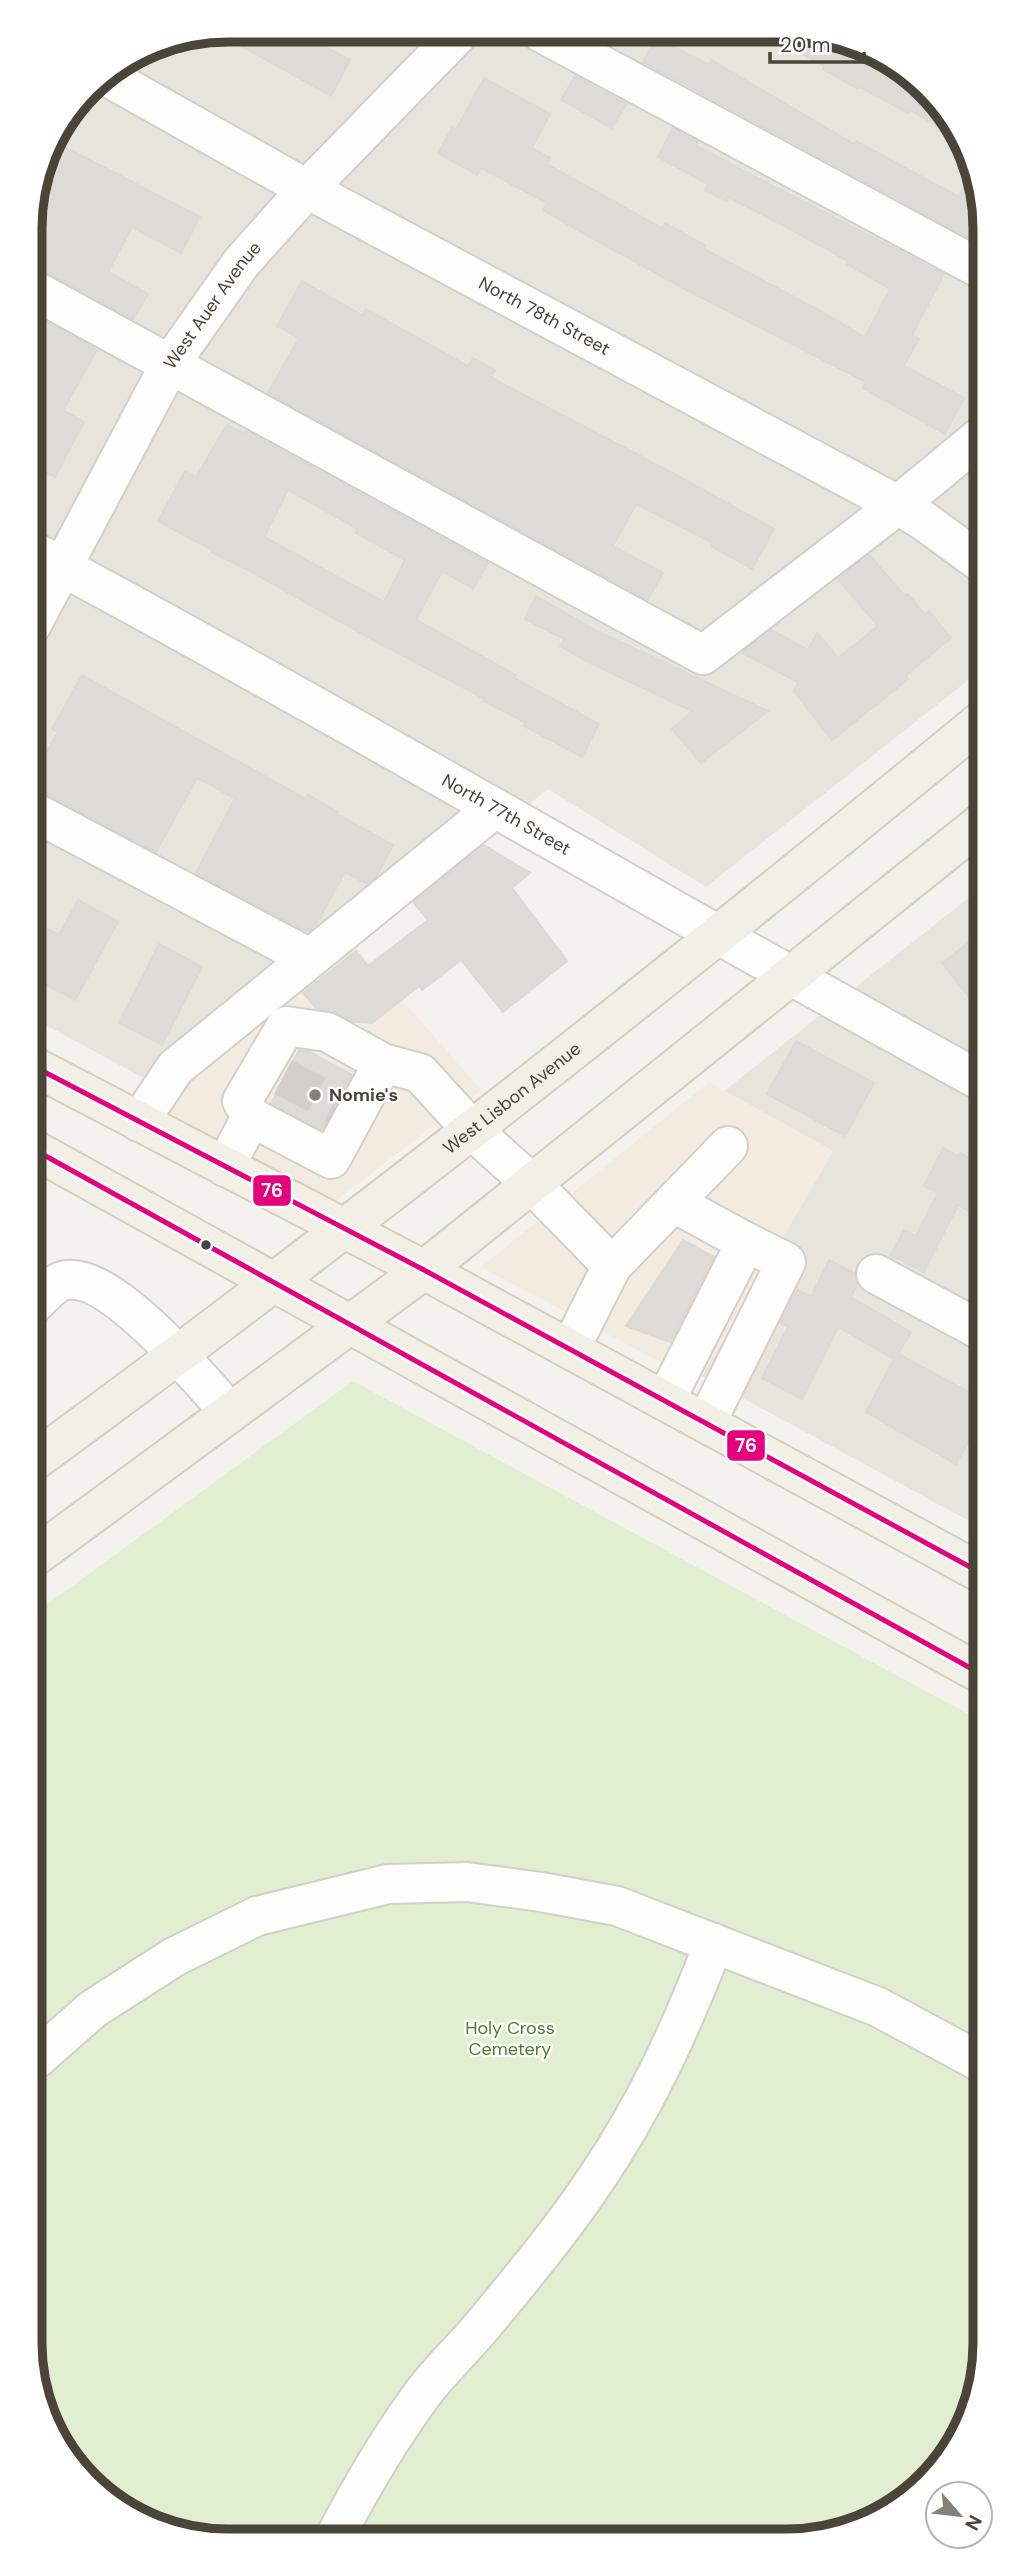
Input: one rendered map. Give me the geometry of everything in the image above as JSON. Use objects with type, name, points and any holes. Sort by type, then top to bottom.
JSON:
[{"type":"main road","name":"West Lisbon Avenue","points":[[42,1455],[346,1229],[719,936],[973,728]]},
{"type":"main road","points":[[42,1551],[424,1270],[973,830]]},
{"type":"main road","points":[[42,1071],[424,1270],[973,1569]]},
{"type":"main road","points":[[42,1154],[973,1669]]},
{"type":"street","name":"West Auer Avenue","points":[[42,580],[47,559],[170,364],[241,263],[307,189],[450,42]]},
{"type":"street","points":[[559,42],[973,265]]},
{"type":"street","name":"North 78th Street","points":[[114,81],[307,189],[898,505],[925,521],[973,557]]},
{"type":"street","points":[[42,295],[703,655],[898,505],[973,443]]},
{"type":"street","name":"North 77th Street","points":[[47,559],[495,807],[790,977],[973,1077]]},
{"type":"street","points":[[139,1122],[175,1068],[495,807]]},
{"type":"street","points":[[42,816],[310,958]]},
{"type":"street","points":[[383,1063],[351,1113],[331,1159],[251,1117],[242,1101],[273,1072],[286,1026],[327,1032],[383,1063],[421,1073],[472,1130],[532,1184],[612,1266]]},
{"type":"street","points":[[225,1167],[251,1117]]},
{"type":"street","points":[[570,1349],[612,1266],[728,1146]]},
{"type":"street","points":[[674,1203],[786,1262],[706,1423]]},
{"type":"street","points":[[665,1401],[746,1242]]},
{"type":"street","points":[[877,1274],[973,1326]]},
{"type":"street","points":[[42,1297],[55,1285],[66,1280],[94,1284],[179,1355],[230,1413]]},
{"type":"street","points":[[42,2055],[93,2009],[174,1957],[257,1916],[388,1884],[467,1882],[617,1906],[878,2007],[973,2058]]},
{"type":"street","points":[[339,2529],[362,2486],[424,2391],[549,2244],[597,2178],[639,2109],[683,2022],[714,1943]]},
{"type":"shaded area","points":[[216,42],[799,42],[835,48],[858,56],[900,80],[935,115],[948,135],[967,180],[971,204],[973,677],[706,887],[548,789],[355,946],[169,1092],[42,1023],[42,216],[48,180],[56,157],[80,115],[105,88],[146,61],[168,52]]},
{"type":"shaded area","points":[[973,894],[973,1523],[702,1376],[833,1151],[724,1091]]},
{"type":"shaded area","points":[[355,946],[481,1090],[330,1205],[152,1105]]},
{"type":"shaded area","points":[[709,1082],[833,1151],[698,1382],[481,1267]]},
{"type":"green space","name":"Holy Cross Cemetery","points":[[353,1381],[973,1717],[973,2355],[963,2403],[948,2436],[935,2456],[890,2498],[858,2515],[835,2523],[787,2529],[228,2529],[192,2525],[168,2519],[125,2498],[80,2456],[56,2414],[48,2391],[42,2343],[42,1608]]},
{"type":"building","points":[[234,42],[316,42],[350,60],[331,96]]},
{"type":"building","points":[[654,42],[664,42],[709,65],[711,60],[854,144],[856,141],[959,197],[967,180],[973,240],[643,62]]},
{"type":"building","points":[[782,42],[835,48],[880,67],[900,80],[918,97],[946,131],[910,110],[908,113],[860,87],[858,89],[823,69],[824,66]]},
{"type":"building","points":[[575,76],[626,104],[612,128],[561,100]]},
{"type":"building","points":[[484,78],[550,114],[532,148],[550,158],[547,164],[662,228],[665,223],[705,245],[704,249],[865,337],[890,289],[847,264],[848,261],[779,223],[728,197],[727,201],[705,190],[708,184],[658,157],[673,128],[698,142],[696,146],[944,274],[912,335],[919,339],[904,366],[964,398],[945,434],[863,388],[866,382],[579,231],[543,210],[547,203],[481,168],[477,175],[438,153],[452,128],[456,130]]},
{"type":"building","points":[[61,145],[200,217],[181,253],[132,227],[108,272],[148,294],[133,319],[42,270],[42,216],[54,196],[46,192]]},
{"type":"building","points":[[302,281],[362,315],[366,309],[468,366],[473,358],[495,370],[491,376],[503,384],[774,529],[752,569],[711,546],[713,543],[636,504],[613,546],[663,573],[648,600],[268,393],[299,338],[277,326]]},
{"type":"building","points":[[42,319],[97,350],[63,410],[84,422],[55,477],[42,470]]},
{"type":"building","points":[[227,425],[244,434],[246,431],[488,563],[473,589],[442,571],[416,620],[599,724],[582,757],[524,726],[526,723],[484,701],[485,699],[158,521],[185,471],[196,477]],"holes":[[[288,490],[358,529],[356,533],[405,560],[384,602],[264,537]]]},
{"type":"building","points":[[869,555],[925,615],[929,611],[951,638],[906,675],[908,679],[832,740],[794,691],[798,682],[742,653],[771,630],[808,650],[817,633],[838,658],[878,626],[838,579]]},
{"type":"building","points":[[536,596],[595,630],[768,711],[701,763],[672,729],[692,711],[560,646],[564,639],[525,619]]},
{"type":"building","points":[[82,675],[306,799],[308,795],[393,845],[376,877],[367,884],[345,872],[315,926],[308,932],[196,873],[235,798],[197,778],[156,852],[42,792],[42,760],[58,732],[52,729]]},
{"type":"building","points":[[484,845],[530,873],[512,888],[567,961],[503,1012],[461,960],[422,990],[419,986],[372,1023],[353,1022],[337,1013],[316,1008],[303,993],[356,951],[368,966],[428,920],[413,902]]},
{"type":"building","points":[[78,900],[118,922],[75,1000],[42,982],[42,926],[59,935]]},
{"type":"building","points":[[973,939],[973,1002],[942,963]]},
{"type":"building","points":[[159,944],[202,967],[162,1045],[119,1023]]},
{"type":"building","points":[[796,1041],[874,1083],[845,1136],[767,1094]]},
{"type":"building","name":"Nomie's","points":[[299,1050],[308,1051],[352,1075],[322,1130],[271,1103]]},
{"type":"building","points":[[943,1148],[973,1160],[973,1213],[958,1205],[924,1272],[891,1255],[904,1230],[916,1236],[938,1193],[924,1186]]},
{"type":"building","points":[[683,1240],[714,1257],[670,1342],[626,1326]]},
{"type":"building","points":[[829,1260],[854,1273],[857,1284],[851,1297],[911,1332],[898,1354],[973,1394],[973,1433],[956,1464],[866,1412],[894,1359],[838,1327],[802,1399],[762,1378],[788,1327],[780,1323],[797,1290],[811,1297]]},
{"type":"tunnel","points":[[283,1077],[348,1111]]},
{"type":"transit line","name":"76","points":[[42,1071],[424,1270],[973,1569]]},
{"type":"transit line","name":"76","points":[[42,1154],[973,1669]]},
{"type":"place","name":"Nomie's","points":[[315,1095]]}]
